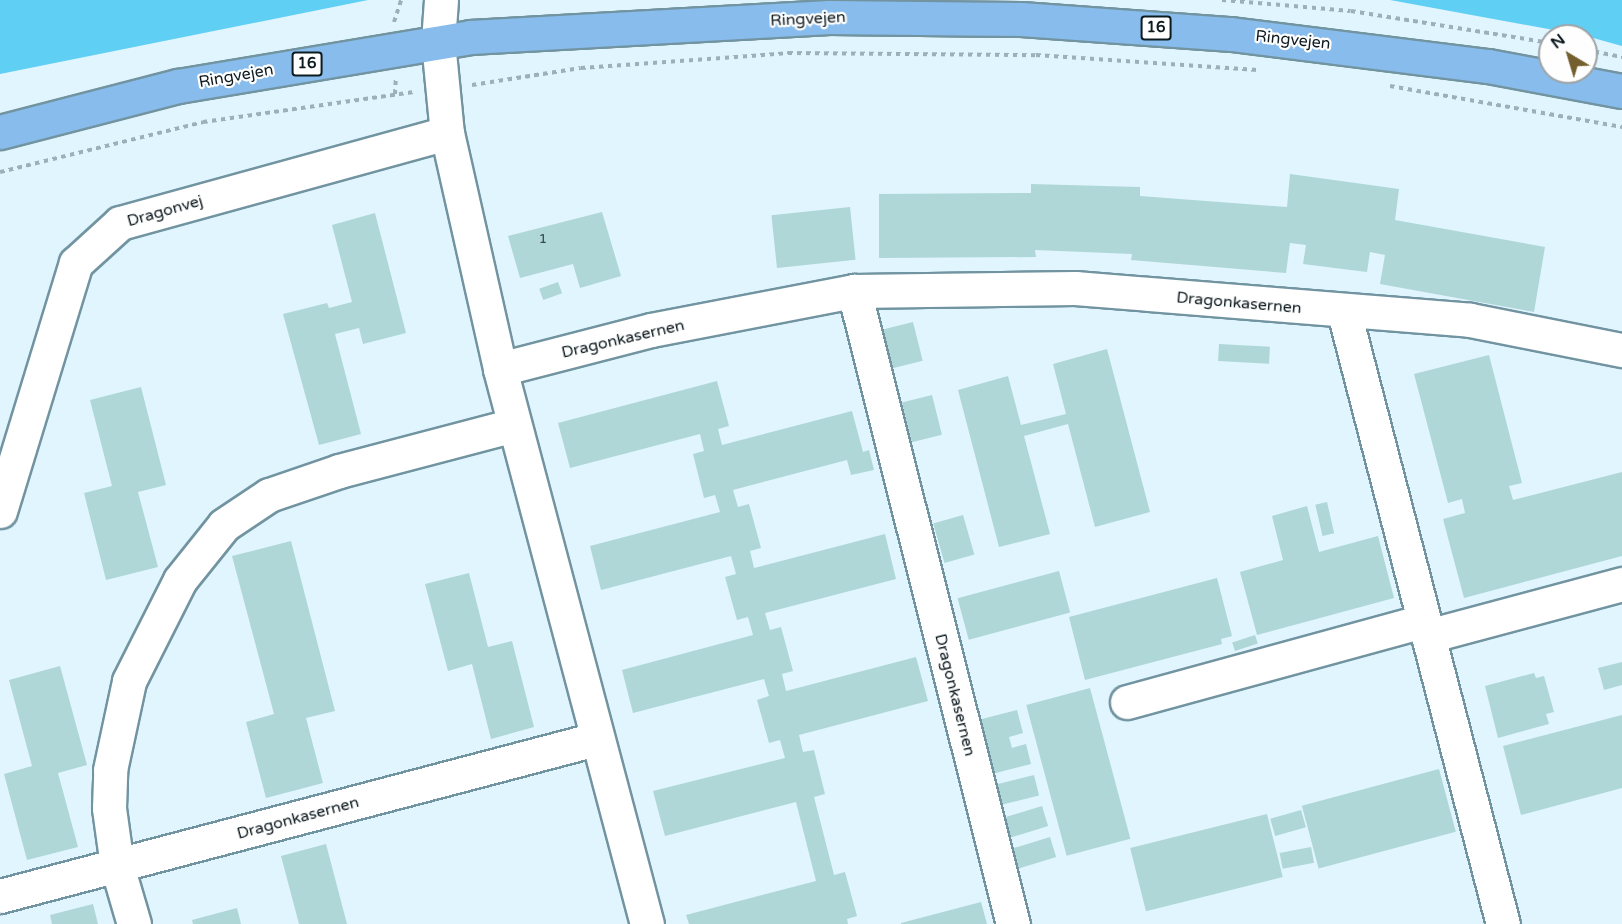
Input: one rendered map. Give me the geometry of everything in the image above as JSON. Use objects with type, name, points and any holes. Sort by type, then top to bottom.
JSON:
[{"type":"main road","name":"Ringvejen","points":[[0,132],[177,86],[470,37],[829,17],[1021,19],[1315,42],[1488,66],[1622,91]]},
{"type":"street","points":[[441,0],[438,42],[440,89],[447,133],[514,425],[647,924]]},
{"type":"street","name":"Dragonvej","points":[[0,511],[76,263],[120,224],[447,133]]},
{"type":"street","name":"Dragonkasernen","points":[[500,369],[651,330],[854,291],[1075,288],[1344,312],[1470,320],[1622,350]]},
{"type":"street","name":"Dragonkasernen","points":[[854,291],[1013,924]]},
{"type":"street","points":[[1344,312],[1503,924]]},
{"type":"street","points":[[134,924],[117,866],[109,808],[110,770],[129,681],[180,580],[224,525],[269,495],[339,471],[514,425]]},
{"type":"street","points":[[1127,702],[1622,584]]},
{"type":"street","name":"Dragonkasernen","points":[[0,897],[596,739]]},
{"type":"path","points":[[394,18],[401,0]]},
{"type":"path","points":[[1222,0],[1351,11],[1538,41]]},
{"type":"path","points":[[1598,52],[1622,57]]},
{"type":"path","points":[[0,172],[203,122],[581,68],[788,53],[1036,55],[1269,71]]},
{"type":"path","points":[[1380,84],[1622,127]]},
{"type":"shaded area","points":[[0,0],[368,0],[0,74]]},
{"type":"shaded area","points":[[1390,0],[1622,0],[1622,46],[1598,39],[1598,24],[1538,24],[1538,27]]},
{"type":"building","points":[[1290,174],[1399,189],[1395,220],[1545,247],[1534,312],[1380,284],[1385,255],[1370,252],[1367,272],[1303,264],[1306,245],[1290,243],[1286,273],[1131,260],[1132,254],[1035,250],[1036,257],[879,258],[879,194],[1031,193],[1031,184],[1140,187],[1140,196],[1287,207]]},
{"type":"building","points":[[850,207],[856,260],[777,268],[771,215]]},
{"type":"building","points":[[602,212],[621,276],[580,288],[573,264],[520,278],[508,236]]},
{"type":"building","points":[[375,213],[406,333],[363,344],[359,328],[335,334],[361,434],[319,445],[283,314],[327,303],[329,308],[352,302],[332,225]]},
{"type":"building","points":[[558,282],[562,293],[543,300],[539,289]]},
{"type":"building","points":[[913,322],[923,361],[893,368],[883,329]]},
{"type":"building","points":[[1219,344],[1270,347],[1269,364],[1218,361]]},
{"type":"building","points":[[1107,349],[1150,512],[1095,527],[1068,424],[1024,436],[1050,534],[999,547],[958,390],[1008,376],[1021,425],[1066,414],[1053,364]]},
{"type":"building","points":[[1489,355],[1522,483],[1509,486],[1513,500],[1622,472],[1622,556],[1464,598],[1443,519],[1465,513],[1462,499],[1448,503],[1414,374]]},
{"type":"building","points":[[717,381],[729,426],[718,429],[722,445],[852,411],[863,452],[869,450],[874,470],[851,475],[847,460],[733,490],[738,507],[749,504],[761,548],[750,551],[754,568],[885,534],[896,579],[765,613],[770,630],[781,627],[793,671],[782,674],[786,691],[916,657],[928,701],[799,735],[803,752],[814,750],[825,794],[814,797],[834,875],[845,872],[857,916],[847,919],[848,924],[689,924],[686,915],[816,881],[796,802],[665,836],[653,791],[785,758],[780,740],[769,743],[757,700],[769,696],[764,679],[633,713],[622,670],[753,635],[748,617],[737,620],[725,577],[736,574],[731,556],[601,590],[590,546],[720,512],[715,495],[704,498],[693,454],[704,451],[700,434],[570,468],[558,423]]},
{"type":"building","points":[[141,387],[166,485],[138,492],[158,567],[106,580],[84,493],[112,486],[90,400]]},
{"type":"building","points":[[932,395],[942,435],[912,442],[902,402]]},
{"type":"building","points":[[1327,502],[1334,533],[1323,536],[1315,505]]},
{"type":"building","points":[[1307,506],[1319,552],[1378,536],[1394,598],[1257,635],[1240,572],[1283,560],[1272,516]]},
{"type":"building","points":[[963,515],[974,554],[945,563],[933,524]]},
{"type":"building","points":[[291,541],[335,711],[306,718],[323,783],[266,798],[246,722],[274,714],[232,556]]},
{"type":"building","points":[[1059,571],[1070,613],[969,640],[958,598]]},
{"type":"building","points":[[469,573],[488,647],[512,641],[534,727],[491,739],[472,664],[448,671],[425,584]]},
{"type":"building","points":[[1217,578],[1232,636],[1221,639],[1222,644],[1085,680],[1069,617]]},
{"type":"building","points":[[1255,635],[1258,644],[1235,651],[1232,642]]},
{"type":"building","points":[[1622,662],[1622,685],[1604,690],[1598,668]]},
{"type":"building","points":[[60,666],[87,765],[58,773],[78,847],[27,860],[4,774],[32,766],[9,680]]},
{"type":"building","points":[[1534,673],[1536,678],[1544,676],[1554,712],[1546,714],[1549,724],[1498,738],[1485,686]]},
{"type":"building","points":[[1090,688],[1130,839],[1067,856],[1026,705]]},
{"type":"building","points":[[1017,710],[1023,733],[1009,737],[1012,748],[1026,744],[1031,764],[992,774],[978,720]]},
{"type":"building","points":[[1622,715],[1622,788],[1521,815],[1503,746]]},
{"type":"building","points":[[1439,769],[1456,832],[1319,869],[1302,806]]},
{"type":"building","points":[[1034,775],[1039,795],[999,805],[994,785]]},
{"type":"building","points":[[1042,806],[1048,826],[1009,838],[1003,818]]},
{"type":"building","points":[[1301,810],[1306,827],[1275,836],[1270,819]]},
{"type":"building","points":[[1267,814],[1283,877],[1146,911],[1130,848]]},
{"type":"building","points":[[1050,837],[1056,857],[1018,869],[1012,849]]},
{"type":"building","points":[[326,844],[347,924],[299,924],[281,856]]},
{"type":"building","points":[[1311,847],[1314,863],[1283,869],[1280,853]]},
{"type":"building","points":[[981,902],[987,924],[901,924],[901,923]]},
{"type":"building","points":[[93,904],[98,924],[52,924],[50,915]]},
{"type":"building","points":[[237,908],[241,924],[193,924],[192,920]]}]
